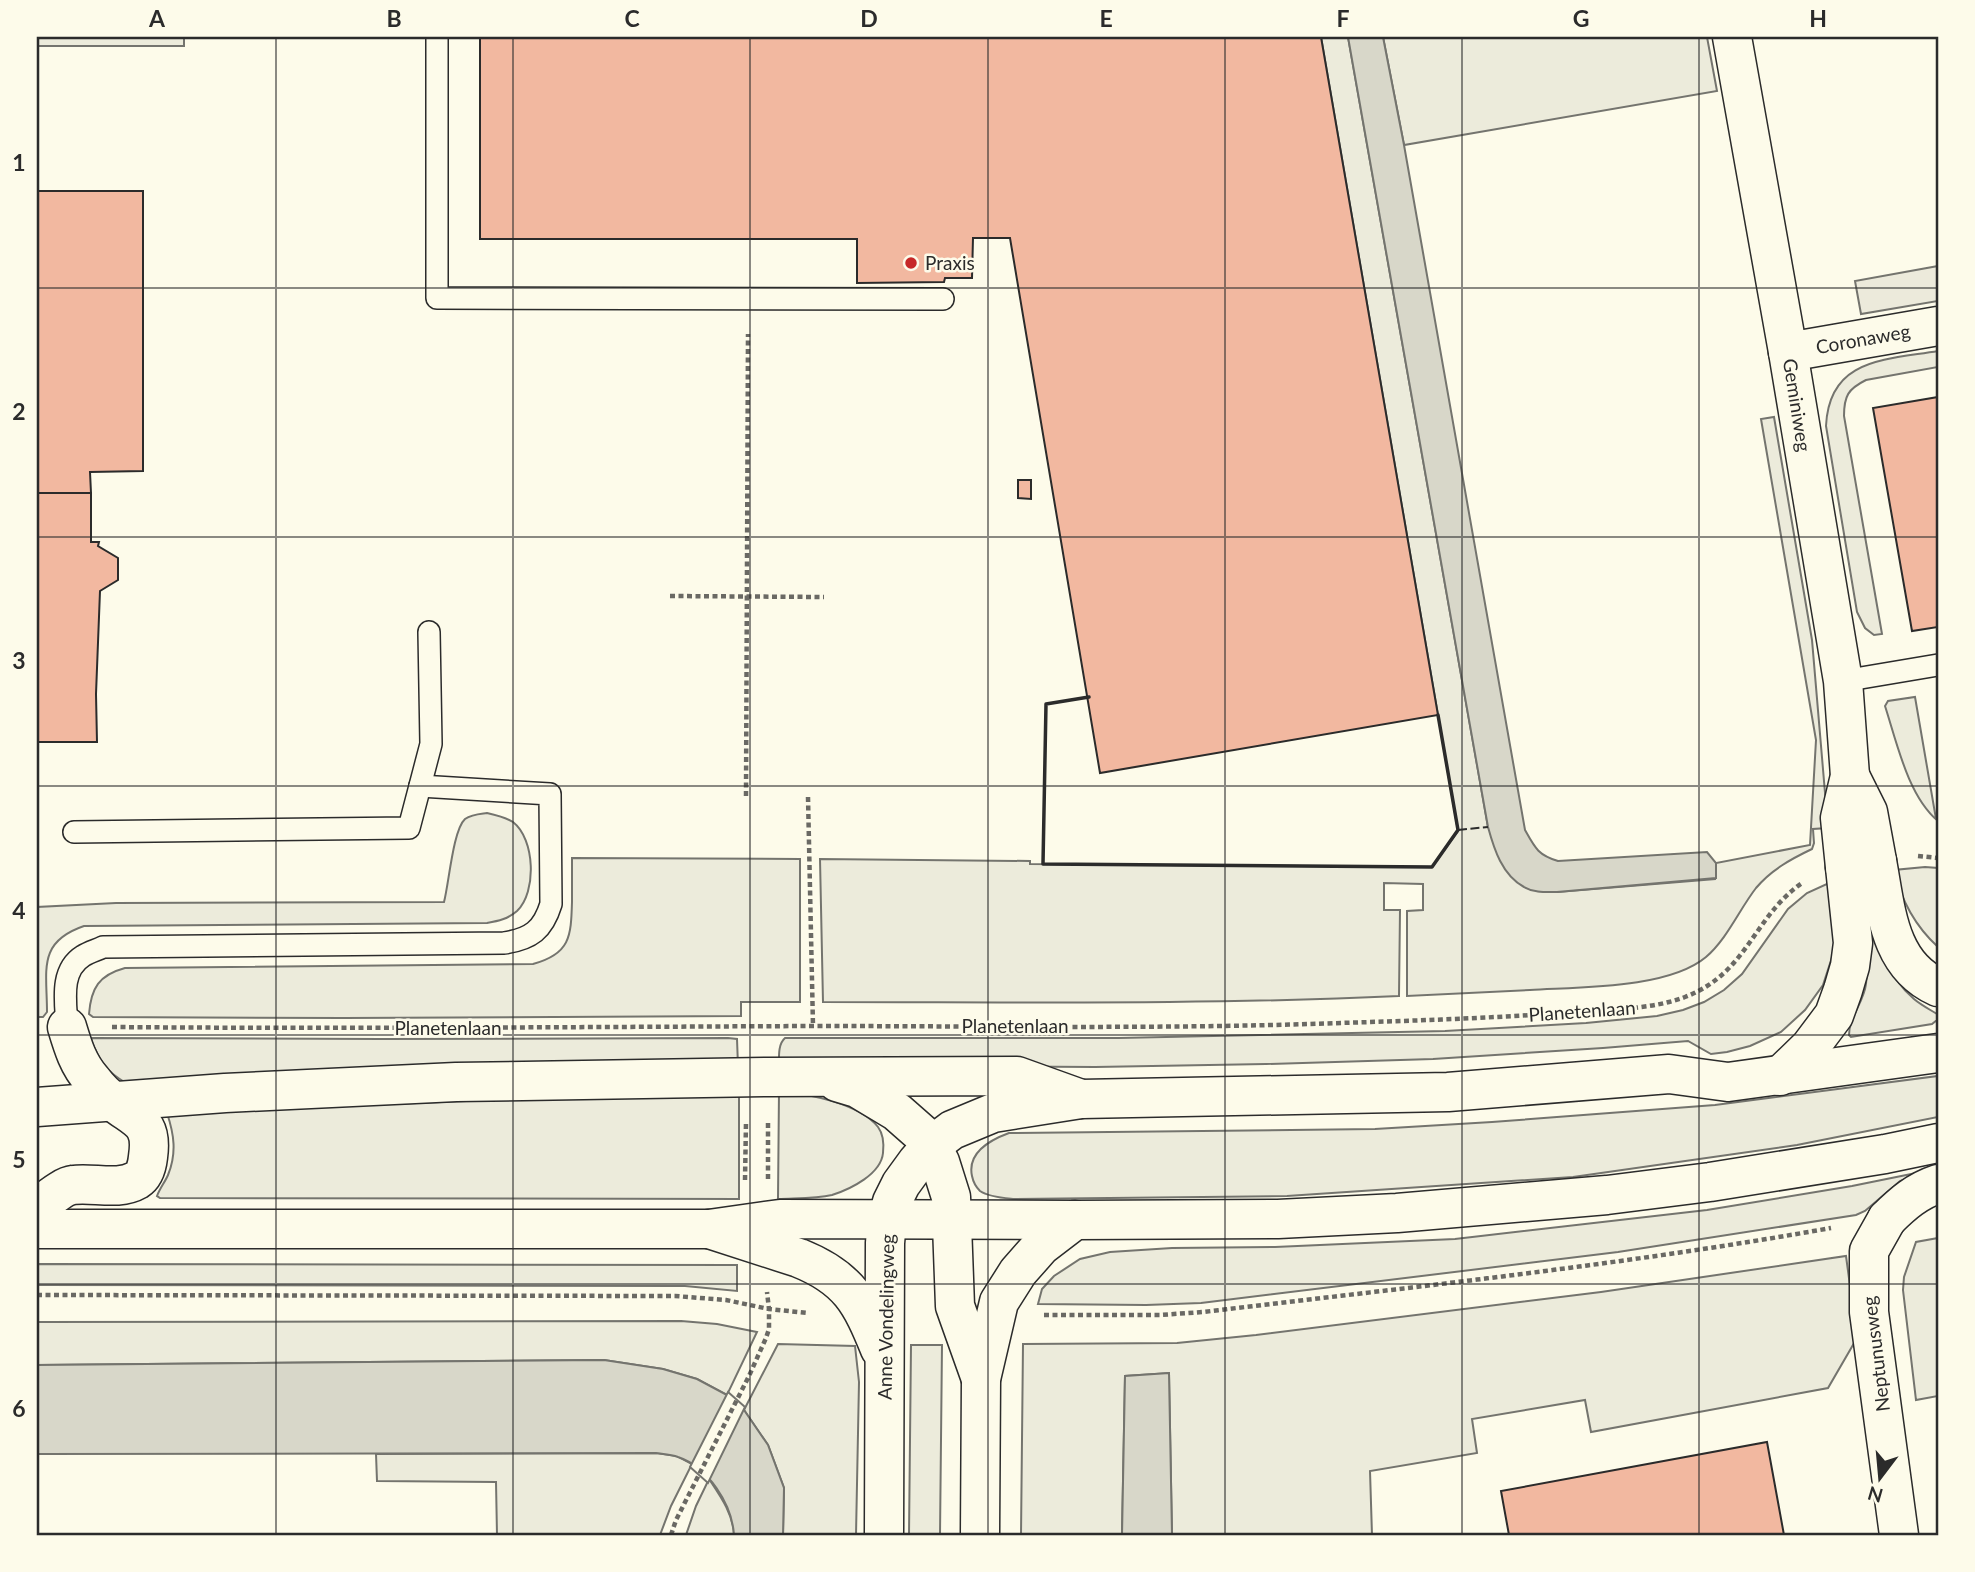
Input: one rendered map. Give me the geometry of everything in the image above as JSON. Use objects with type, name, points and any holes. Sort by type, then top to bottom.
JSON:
[{"type":"main road","name":"Geminiweg","points":[[1732,37],[1843,681],[1850,776],[1868,812],[1861,864]]},
{"type":"main road","name":"Coronaweg","points":[[1788,352],[1938,326]]},
{"type":"main road","points":[[1861,864],[1907,963],[1928,982],[1938,987]]},
{"type":"main road","points":[[1780,1076],[1810,1047],[1833,1015],[1843,990],[1850,966],[1861,864]]},
{"type":"main road","points":[[37,1100],[48,1091],[54,1077],[67,1027]]},
{"type":"main road","points":[[37,1207],[71,1185],[107,1186],[136,1180],[144,1173],[150,1144],[141,1120],[113,1102],[91,1080],[78,1059],[67,1027]]},
{"type":"main road","points":[[37,1107],[225,1093],[456,1082],[768,1077],[1017,1076],[1081,1099],[1448,1092],[1670,1074],[1728,1082],[1938,1054]]},
{"type":"main road","points":[[821,1077],[857,1088],[897,1112],[922,1134],[940,1162],[951,1197],[955,1306],[981,1379]]},
{"type":"main road","name":"Anne Vondelingweg","points":[[884,1535],[885,1243],[892,1202],[901,1184],[931,1146],[952,1130],[993,1113],[1081,1099]]},
{"type":"main road","points":[[37,1229],[709,1229],[767,1234],[887,1220],[1278,1219],[1397,1213],[1594,1197],[1737,1178],[1938,1143]]},
{"type":"main road","name":"Neptunusweg","points":[[1899,1535],[1869,1312],[1869,1251],[1887,1219],[1922,1189],[1938,1184]]},
{"type":"main road","points":[[980,1535],[981,1379],[999,1303],[1018,1272],[1041,1246],[1075,1220]]},
{"type":"main road","points":[[767,1234],[839,1281],[853,1295],[870,1321],[884,1361]]},
{"type":"lane","points":[[437,37],[437,298],[943,299]]},
{"type":"lane","points":[[74,832],[409,828],[431,744],[429,632]]},
{"type":"lane","points":[[1843,681],[1938,664]]},
{"type":"lane","points":[[67,1027],[66,980],[71,965],[83,955],[103,947],[504,943],[530,936],[540,928],[551,904],[550,794],[420,786]]},
{"type":"path","points":[[747,796],[748,298]]},
{"type":"path","points":[[670,596],[824,597]]},
{"type":"path","points":[[808,797],[813,1026]]},
{"type":"path","name":"Planetenlaan","points":[[67,1027],[1230,1026],[1437,1020],[1652,1005],[1684,998],[1710,985],[1732,967],[1789,892],[1809,878],[1861,864],[1924,855],[1938,858]]},
{"type":"path","points":[[671,1535],[676,1520],[749,1376],[769,1329],[768,1026]]},
{"type":"path","points":[[745,1185],[746,1117]]},
{"type":"shaded area","points":[[37,37],[184,37],[184,46],[37,46]]},
{"type":"shaded area","points":[[1321,37],[1348,37],[1488,827],[1537,891],[1557,892],[1715,879],[1716,863],[1810,845],[1816,740],[1761,419],[1774,417],[1812,640],[1828,828],[1813,829],[1812,849],[1782,866],[1756,888],[1720,942],[1706,957],[1669,975],[1646,981],[1597,987],[1407,996],[1407,911],[1423,910],[1423,884],[1384,883],[1384,910],[1400,910],[1399,996],[1183,1002],[823,1002],[820,859],[1030,861],[1030,864],[1432,867],[1458,831]]},
{"type":"shaded area","points":[[1348,37],[1383,37],[1525,830],[1538,850],[1558,861],[1707,852],[1716,863],[1716,878],[1540,892],[1516,882],[1496,852],[1488,827]]},
{"type":"shaded area","points":[[1383,37],[1707,37],[1717,91],[1404,145]]},
{"type":"shaded area","points":[[1938,266],[1938,301],[1861,314],[1855,281]]},
{"type":"shaded area","points":[[1938,351],[1938,367],[1866,380],[1851,390],[1845,403],[1844,416],[1882,634],[1874,635],[1865,628],[1857,612],[1826,426],[1829,404],[1837,387],[1863,366]]},
{"type":"shaded area","points":[[1915,697],[1936,819],[1911,783],[1885,706],[1888,701]]},
{"type":"shaded area","points":[[487,813],[513,822],[526,840],[529,853],[531,866],[528,891],[517,911],[506,918],[487,923],[84,926],[58,940],[52,949],[46,971],[47,1012],[43,1017],[37,1017],[37,907],[116,903],[444,902],[454,845],[461,825],[470,816]]},
{"type":"shaded area","points":[[572,858],[800,859],[800,1002],[741,1002],[741,1016],[344,1018],[93,1017],[89,1014],[94,990],[98,984],[109,974],[125,968],[533,964],[555,955],[569,934],[572,914]]},
{"type":"shaded area","points":[[1938,868],[1938,947],[1910,912],[1894,870]]},
{"type":"shaded area","points":[[1858,880],[1884,959],[1902,987],[1937,1014],[1937,1020],[1932,1024],[1851,1037],[1849,1035],[1851,1022],[1865,991],[1867,971]]},
{"type":"shaded area","points":[[1829,883],[1835,948],[1823,985],[1805,1010],[1781,1032],[1750,1046],[1727,1052],[1711,1054],[1688,1041],[1433,1059],[1266,1064],[1095,1067],[779,1065],[780,1047],[785,1038],[1119,1038],[1445,1031],[1657,1016],[1704,1002],[1724,990],[1742,974],[1788,909],[1807,893]]},
{"type":"shaded area","points":[[92,1038],[728,1038],[737,1039],[738,1066],[126,1083],[104,1065],[94,1048]]},
{"type":"shaded area","points":[[1938,1076],[1938,1117],[1797,1145],[1573,1177],[1287,1196],[1013,1199],[980,1191],[974,1182],[971,1168],[976,1154],[982,1148],[1009,1133],[1375,1129],[1492,1122],[1715,1105]]},
{"type":"shaded area","points":[[739,1090],[739,1199],[157,1196],[173,1159],[173,1136],[167,1113]]},
{"type":"shaded area","points":[[779,1091],[832,1101],[869,1119],[878,1127],[883,1140],[883,1153],[877,1168],[856,1185],[832,1195],[778,1199]]},
{"type":"shaded area","points":[[1926,1171],[1900,1181],[1865,1211],[1856,1215],[1618,1252],[1201,1303],[1038,1304],[1042,1289],[1054,1276],[1080,1259],[1110,1252],[1455,1239],[1707,1210]]},
{"type":"shaded area","points":[[1938,1238],[1938,1396],[1916,1400],[1903,1290],[1904,1277],[1916,1242]]},
{"type":"shaded area","points":[[1846,1256],[1857,1338],[1828,1388],[1591,1432],[1585,1400],[1472,1419],[1477,1453],[1370,1471],[1372,1535],[1172,1535],[1169,1373],[1125,1376],[1122,1535],[1021,1535],[1023,1344],[1177,1343],[1256,1335],[1601,1292]]},
{"type":"shaded area","points":[[37,1264],[737,1265],[737,1291],[685,1286],[37,1285]]},
{"type":"shaded area","points":[[681,1321],[717,1324],[757,1332],[727,1395],[697,1379],[663,1369],[604,1360],[37,1365],[37,1322]]},
{"type":"shaded area","points":[[778,1344],[855,1346],[859,1382],[856,1535],[783,1535],[784,1488],[768,1445],[744,1410]]},
{"type":"shaded area","points":[[911,1345],[942,1345],[940,1535],[909,1535]]},
{"type":"shaded area","points":[[604,1360],[663,1369],[697,1379],[727,1395],[744,1410],[768,1445],[784,1488],[783,1535],[734,1535],[729,1511],[708,1478],[689,1462],[673,1455],[656,1453],[37,1454],[37,1365]]},
{"type":"shaded area","points":[[1169,1373],[1172,1535],[1122,1535],[1125,1376]]},
{"type":"shaded area","points":[[656,1453],[677,1456],[692,1464],[660,1535],[497,1535],[496,1482],[377,1481],[376,1454]]},
{"type":"shaded area","points":[[709,1479],[729,1513],[734,1535],[686,1535]]},
{"type":"pier","points":[[728,1392],[745,1407],[708,1483],[690,1467]]},
{"type":"building","points":[[480,37],[1321,37],[1438,715],[1100,773],[1010,238],[973,238],[972,278],[945,278],[944,282],[857,283],[857,239],[480,239]]},
{"type":"building","points":[[37,191],[143,191],[143,471],[90,472],[91,493],[37,493]]},
{"type":"building","points":[[1938,397],[1938,627],[1912,631],[1873,408]]},
{"type":"building","points":[[1018,480],[1031,480],[1031,499],[1018,498]]},
{"type":"building","points":[[37,493],[91,493],[91,542],[99,542],[98,546],[118,558],[118,580],[100,591],[97,742],[37,742]]},
{"type":"building","points":[[1767,1442],[1784,1535],[1509,1535],[1501,1491]]},
{"type":"fence","points":[[1458,830],[1488,827]]},
{"type":"wall","points":[[1089,697],[1046,704],[1043,864],[1432,867],[1458,830],[1438,715]]},
{"type":"place","name":"Praxis","points":[[911,263]]}]
